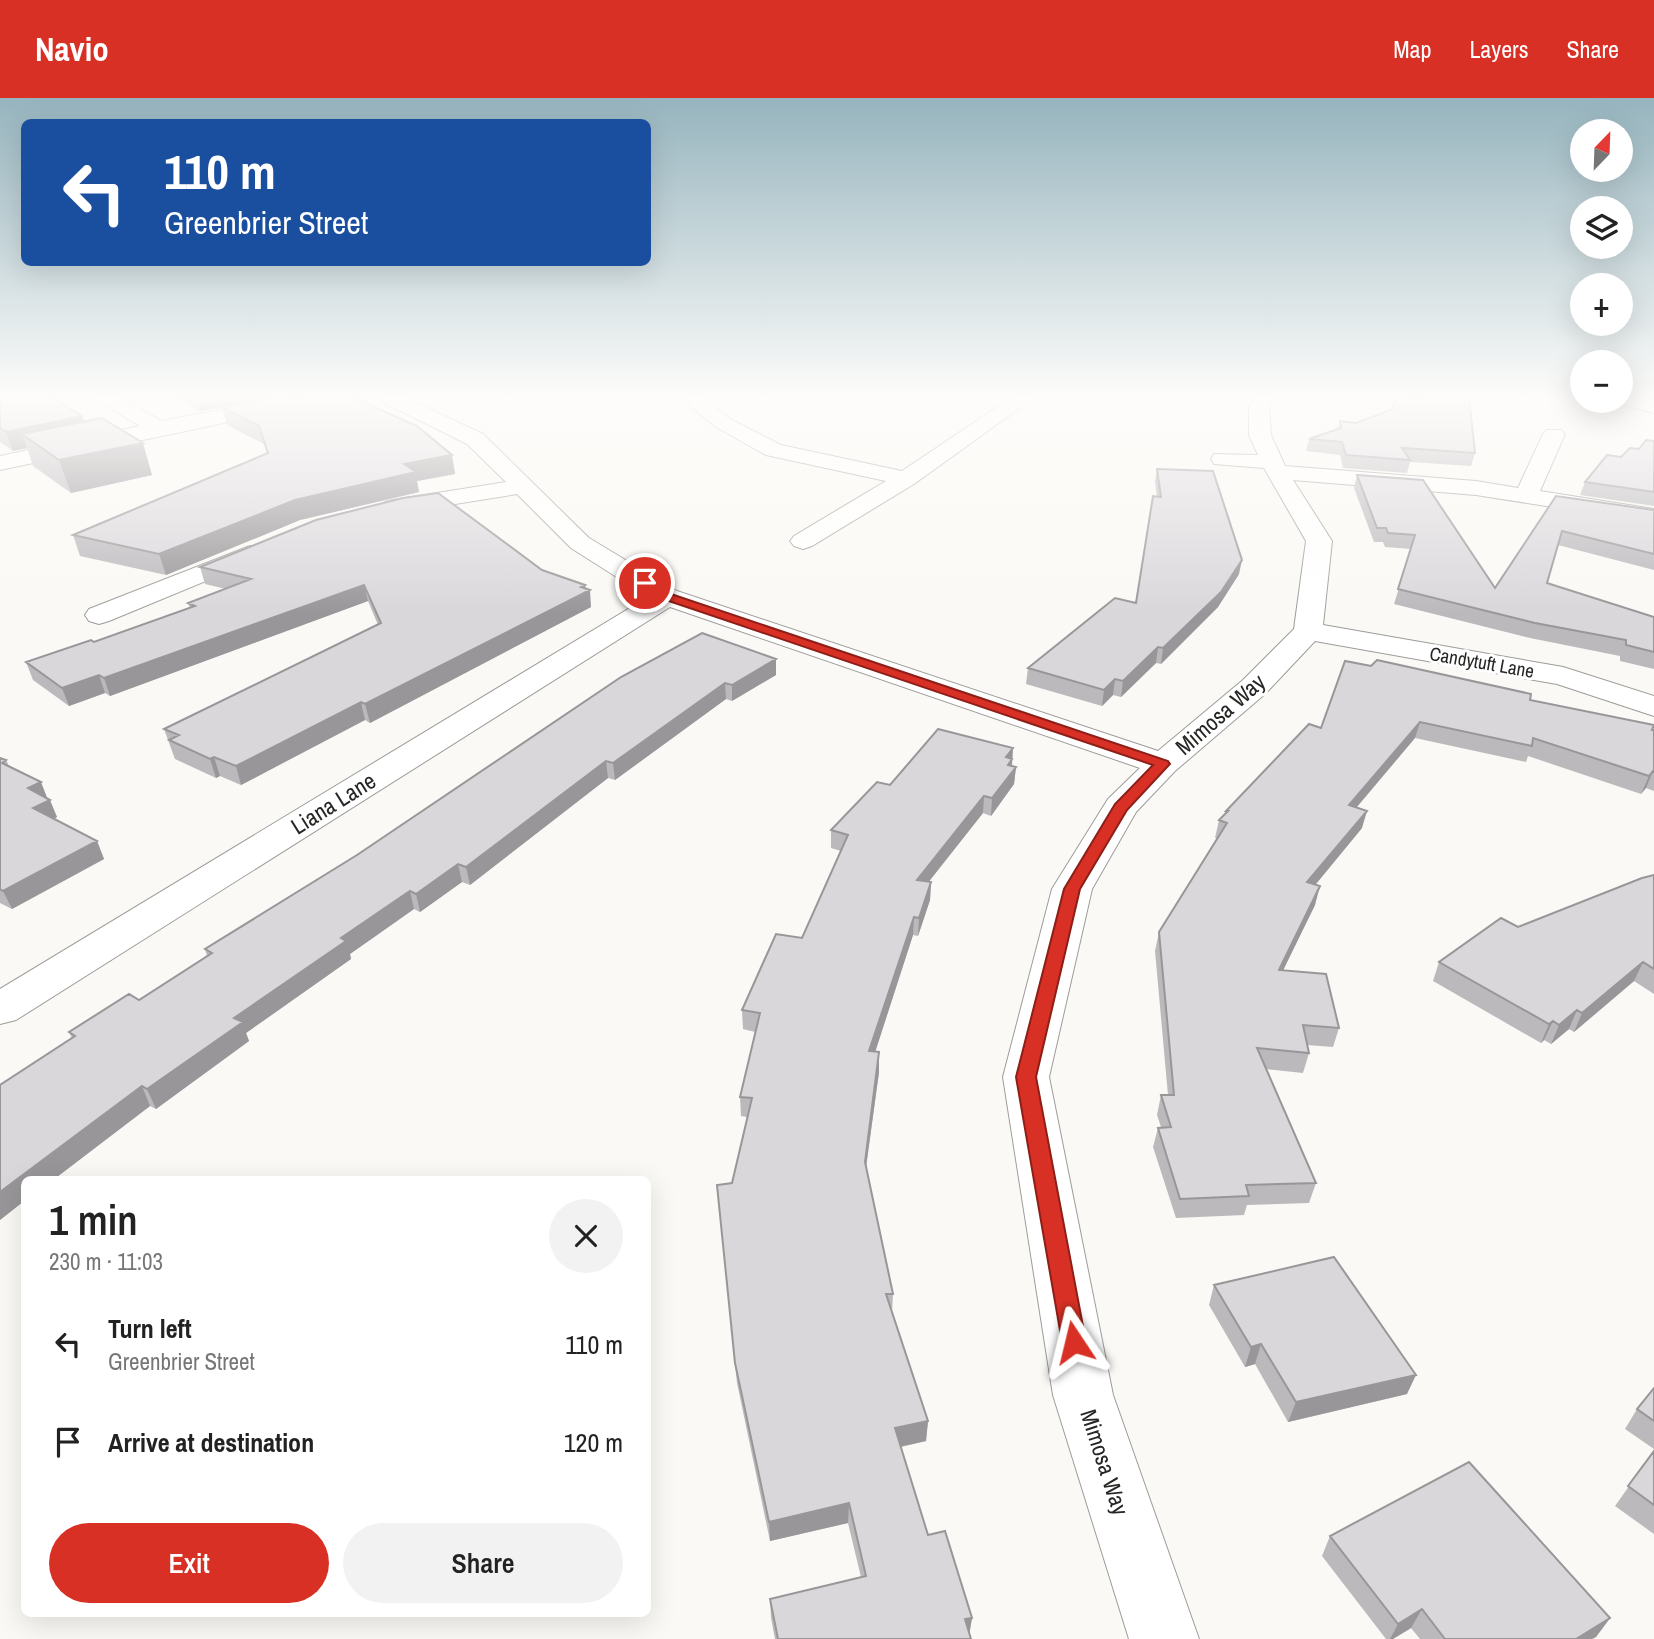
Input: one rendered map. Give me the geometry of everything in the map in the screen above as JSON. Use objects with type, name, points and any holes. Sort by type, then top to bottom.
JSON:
[{"type":"street","points":[[507,469],[580,543],[667,597],[1163,764]]},
{"type":"street","points":[[860,469],[906,479]]},
{"type":"street","points":[[803,541],[921,469]]},
{"type":"street","points":[[1276,469],[1319,541],[1308,631]]},
{"type":"street","points":[[1293,469],[1527,494],[1654,516]]},
{"type":"street","points":[[1527,494],[1538,469]]},
{"type":"street","points":[[364,514],[525,486]]},
{"type":"street","points":[[99,615],[275,543]]},
{"type":"street","name":"Liana Lane","points":[[0,1009],[667,597]]},
{"type":"street","name":"Candytuft Lane","points":[[1308,631],[1563,676],[1654,706]]},
{"type":"street","name":"Mimosa Way","points":[[1164,1639],[1083,1395],[1026,1077],[1072,889],[1121,807],[1163,764],[1254,687],[1308,631]]},
{"type":"building","points":[[230,469],[411,469],[416,472],[295,500],[159,554],[73,535]]},
{"type":"building","points":[[1157,469],[1213,471],[1242,560],[1221,592],[1163,648],[1158,647],[1123,681],[1115,679],[1104,690],[1028,668],[1115,598],[1136,603],[1153,496],[1161,497]]},
{"type":"building","points":[[1596,469],[1654,469],[1654,492],[1585,482]]},
{"type":"building","points":[[1357,475],[1423,480],[1495,588],[1556,496],[1654,510],[1654,554],[1562,531],[1547,583],[1654,617],[1654,652],[1626,645],[1626,640],[1535,623],[1398,589],[1415,535],[1388,533],[1386,528],[1377,528]]},
{"type":"building","points":[[438,493],[542,570],[585,585],[581,587],[590,590],[236,766],[214,757],[210,759],[169,740],[179,735],[164,729],[381,623],[364,585],[104,678],[99,675],[62,688],[26,662],[91,640],[94,642],[195,606],[188,603],[251,579],[200,567],[316,520],[403,498]]},
{"type":"building","points":[[702,633],[776,659],[732,685],[725,683],[613,763],[606,761],[466,867],[458,864],[416,894],[410,891],[341,938],[346,941],[234,1018],[243,1022],[147,1089],[142,1086],[0,1192],[0,1085],[75,1036],[69,1032],[129,994],[139,1000],[212,953],[205,949],[357,855],[621,677]]},
{"type":"building","points":[[1377,660],[1531,694],[1530,700],[1654,725],[1654,772],[1649,776],[1533,738],[1532,746],[1420,722],[1349,805],[1367,811],[1307,882],[1320,886],[1279,970],[1326,974],[1339,1028],[1303,1025],[1309,1053],[1257,1048],[1316,1183],[1246,1185],[1249,1196],[1180,1199],[1158,1128],[1171,1127],[1161,1095],[1174,1095],[1159,932],[1227,823],[1219,820],[1226,811],[1309,724],[1321,728],[1345,661],[1371,666]]},
{"type":"building","points":[[938,729],[1013,748],[1006,757],[1012,759],[1008,765],[1016,767],[992,798],[984,796],[917,880],[931,882],[919,918],[914,917],[869,1051],[879,1052],[865,1162],[893,1294],[886,1294],[928,1421],[895,1428],[928,1535],[945,1531],[972,1618],[965,1619],[971,1639],[778,1639],[770,1599],[866,1576],[849,1503],[769,1522],[735,1363],[717,1185],[732,1183],[752,1098],[740,1097],[760,1013],[742,1010],[776,934],[802,938],[848,835],[831,830],[877,782],[890,785]]},
{"type":"building","points":[[0,758],[6,760],[2,763],[41,782],[28,788],[50,800],[33,808],[97,841],[3,891],[0,889]]},
{"type":"building","points":[[1654,875],[1654,969],[1643,962],[1582,1013],[1577,1010],[1559,1025],[1553,1021],[1549,1024],[1439,962],[1501,918],[1518,927]]},
{"type":"building","points":[[1334,1257],[1416,1375],[1296,1402],[1261,1344],[1251,1347],[1214,1285]]},
{"type":"building","points":[[1654,1388],[1654,1421],[1637,1409]]},
{"type":"building","points":[[1654,1451],[1654,1505],[1628,1486]]},
{"type":"building","points":[[1469,1462],[1610,1618],[1576,1639],[1445,1639],[1422,1609],[1398,1624],[1330,1536]]},
{"type":"route","points":[[645,583],[667,597],[1163,764],[1121,807],[1072,889],[1026,1077],[1074,1342]]}]
